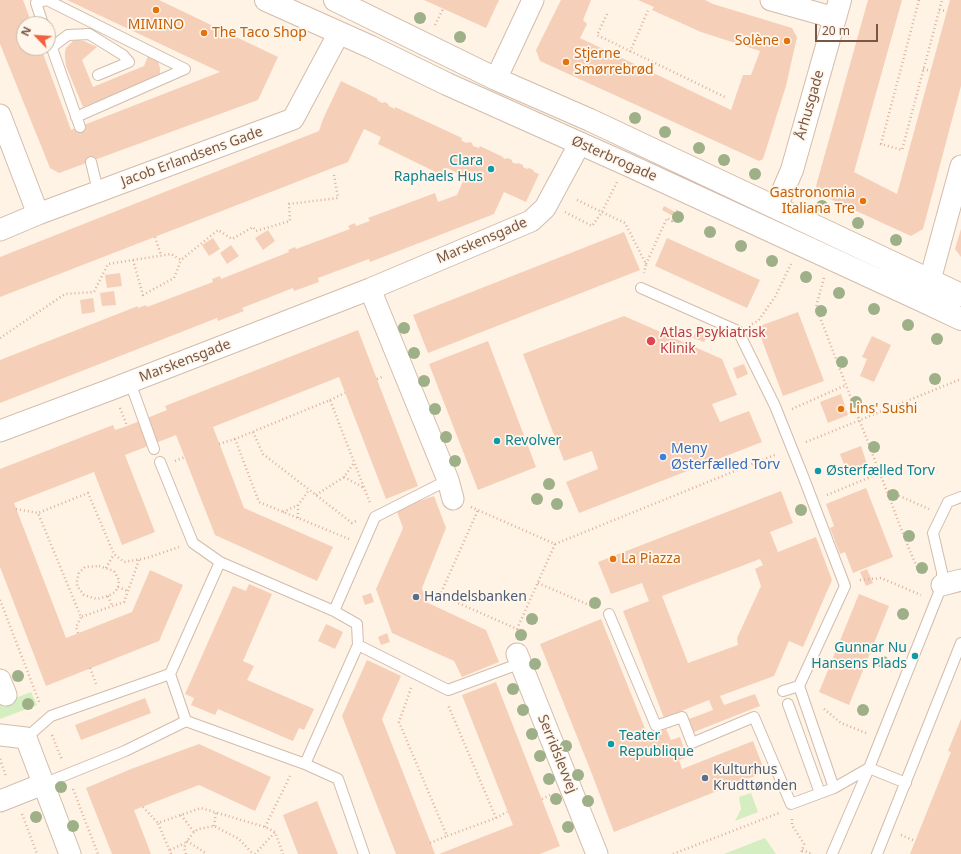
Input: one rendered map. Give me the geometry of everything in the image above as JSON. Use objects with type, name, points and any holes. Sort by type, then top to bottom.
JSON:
[{"type":"street","name":"Østerbrogade","points":[[266,0],[801,244],[961,319]]},
{"type":"street","points":[[486,101],[533,0]]},
{"type":"street","points":[[771,0],[838,9]]},
{"type":"street","name":"Østerbrogade","points":[[343,3],[496,78],[590,120],[961,295]]},
{"type":"street","points":[[339,33],[343,3]]},
{"type":"street","name":"Århusgade","points":[[776,207],[792,170],[838,9]]},
{"type":"street","name":"Jacob Erlandsens Gade","points":[[0,230],[98,191],[293,119],[339,33]]},
{"type":"street","points":[[0,115],[38,214]]},
{"type":"street","points":[[580,143],[590,120]]},
{"type":"street","name":"Marskensgade","points":[[0,431],[370,289],[530,222],[548,204],[580,143]]},
{"type":"street","points":[[923,301],[961,166]]},
{"type":"street","points":[[370,289],[450,490]]},
{"type":"street","name":"Serridslevvej","points":[[519,659],[597,854]]},
{"type":"street","points":[[0,735],[26,738],[70,854]]},
{"type":"street","points":[[0,801],[43,784]]},
{"type":"lane","points":[[41,16],[36,3],[47,0],[185,69],[76,117]]},
{"type":"lane","points":[[56,44],[68,35],[89,34],[123,55],[129,62],[98,75]]},
{"type":"lane","points":[[55,56],[80,126]]},
{"type":"lane","points":[[91,162],[98,191]]},
{"type":"lane","points":[[641,288],[738,331],[778,415],[813,500],[845,586],[799,686],[834,788]]},
{"type":"lane","points":[[130,382],[154,448]]},
{"type":"lane","points":[[160,462],[193,543],[220,562],[334,611],[357,624],[358,645],[301,762]]},
{"type":"lane","points":[[334,611],[363,545],[374,514],[450,490]]},
{"type":"lane","points":[[832,854],[869,768],[880,738],[946,589],[933,533],[948,502],[961,497]]},
{"type":"lane","points":[[186,721],[170,674],[220,562]]},
{"type":"lane","points":[[609,614],[656,726],[682,717],[692,743],[754,718],[791,804],[834,788],[869,768]]},
{"type":"lane","points":[[877,854],[961,643]]},
{"type":"lane","points":[[358,645],[448,690],[519,659]]},
{"type":"lane","points":[[26,738],[51,716],[170,674]]},
{"type":"lane","points":[[783,691],[799,686]]},
{"type":"lane","points":[[788,704],[820,793]]},
{"type":"lane","points":[[43,784],[125,751],[186,721],[301,762],[338,779],[364,854]]},
{"type":"lane","points":[[869,768],[906,783]]},
{"type":"path","points":[[919,0],[881,144],[902,150],[942,0]]},
{"type":"path","points":[[630,52],[649,8]]},
{"type":"path","points":[[939,10],[947,11]]},
{"type":"path","points":[[607,14],[596,35],[727,98]]},
{"type":"path","points":[[923,69],[931,71]]},
{"type":"path","points":[[548,204],[592,226],[602,212],[626,164]]},
{"type":"path","points":[[133,260],[143,295],[174,278],[181,260],[218,230],[232,239],[253,227],[256,231],[290,221],[289,204],[338,198],[334,175]]},
{"type":"path","points":[[641,288],[646,264],[667,218],[672,221],[687,192]]},
{"type":"path","points":[[577,200],[625,223],[646,264]]},
{"type":"path","points":[[155,237],[162,255]]},
{"type":"path","points":[[738,331],[758,321],[776,297],[801,244]]},
{"type":"path","points":[[0,338],[65,294],[94,292],[108,264],[171,254],[181,260]]},
{"type":"path","points":[[829,258],[816,307],[918,569],[946,589]]},
{"type":"path","points":[[555,544],[478,510],[440,595],[517,629],[555,544],[961,379]]},
{"type":"path","points":[[778,415],[846,385]]},
{"type":"path","points":[[219,444],[253,432],[345,394]]},
{"type":"path","points":[[253,432],[263,454],[352,523],[374,514],[330,400]]},
{"type":"path","points":[[235,439],[259,502],[363,545]]},
{"type":"path","points":[[316,495],[344,477],[354,463]]},
{"type":"path","points":[[813,500],[880,473]]},
{"type":"path","points":[[344,477],[364,488]]},
{"type":"path","points":[[283,512],[298,505],[309,490]]},
{"type":"path","points":[[887,490],[942,515]]},
{"type":"path","points":[[16,509],[38,513],[88,493],[114,554],[124,562],[139,560],[193,543]]},
{"type":"path","points":[[298,505],[298,518]]},
{"type":"path","points":[[38,513],[81,617]]},
{"type":"path","points":[[106,568],[114,554]]},
{"type":"path","points":[[78,634],[76,627],[81,617],[124,602],[139,560]]},
{"type":"path","points":[[99,566],[114,571],[119,580],[118,587],[115,592],[108,596],[97,599],[84,595],[77,586],[76,580],[79,573],[85,567],[99,566]]},
{"type":"path","points":[[844,581],[881,578],[946,589]]},
{"type":"path","points":[[538,583],[609,614]]},
{"type":"path","points":[[118,587],[128,591]]},
{"type":"path","points":[[108,596],[112,606]]},
{"type":"path","points":[[417,675],[412,684],[399,722],[447,836]]},
{"type":"path","points":[[448,690],[448,704],[496,818]]},
{"type":"path","points":[[805,703],[820,706],[841,723],[880,738]]},
{"type":"path","points":[[265,827],[301,762]]},
{"type":"path","points":[[791,804],[792,825],[804,844],[801,854]]},
{"type":"path","points":[[673,854],[780,813],[791,804]]},
{"type":"path","points":[[143,807],[158,823],[171,854]]},
{"type":"path","points":[[158,823],[201,808],[265,827],[275,832],[283,854]]},
{"type":"path","points":[[214,826],[216,812]]},
{"type":"path","points":[[430,843],[508,812]]},
{"type":"path","points":[[181,814],[194,832]]},
{"type":"path","points":[[186,854],[184,848],[186,842],[198,829],[214,826],[240,839],[254,854],[275,832]]},
{"type":"path","points":[[170,850],[186,842]]},
{"type":"path","points":[[186,842],[207,854]]},
{"type":"path","points":[[802,850],[812,854]]},
{"type":"green space","points":[[31,692],[37,705],[0,719],[0,704]]},
{"type":"green space","points":[[751,793],[758,812],[735,821],[741,809],[739,797]]},
{"type":"green space","points":[[765,838],[776,854],[724,854]]},
{"type":"building","points":[[0,0],[23,0],[29,16],[16,16],[16,56],[44,56],[71,130],[220,72],[67,0],[159,0],[278,57],[258,100],[59,173],[50,168],[0,44]]},
{"type":"building","points":[[424,0],[499,0],[486,28]]},
{"type":"building","points":[[561,0],[591,0],[583,20],[587,24],[580,38],[731,110],[743,75],[751,75],[760,51],[701,32],[652,10],[654,7],[638,0],[705,0],[713,4],[792,28],[797,37],[786,86],[763,159],[759,161],[540,61],[536,50]]},
{"type":"building","points":[[868,0],[902,0],[854,172],[897,194],[950,0],[961,0],[961,86],[923,229],[911,236],[819,194],[816,186]]},
{"type":"building","points":[[78,40],[97,47],[82,60],[93,87],[144,66],[148,56],[158,61],[160,78],[83,107],[66,66],[65,58],[66,48],[73,41]]},
{"type":"building","points":[[341,81],[378,99],[377,100],[382,103],[385,102],[395,109],[395,107],[462,138],[461,140],[466,143],[472,143],[473,146],[479,148],[480,146],[505,159],[508,158],[512,160],[512,162],[516,164],[518,163],[523,165],[523,167],[527,169],[529,168],[533,170],[539,174],[526,202],[504,192],[494,214],[370,262],[369,259],[318,278],[319,282],[294,291],[293,288],[242,308],[244,311],[218,321],[217,318],[0,403],[0,360],[138,306],[138,308],[146,305],[147,307],[213,282],[212,279],[220,276],[221,279],[289,252],[288,250],[295,247],[296,249],[350,229],[348,226],[355,223],[356,226],[370,221],[368,218],[435,193],[438,202],[457,195],[465,177],[447,168],[444,176],[378,144],[381,137],[364,129],[348,162],[0,297],[0,257],[319,131]]},
{"type":"building","points":[[664,206],[675,212],[673,216],[662,210]]},
{"type":"building","points":[[961,229],[961,257],[955,249]]},
{"type":"building","points":[[268,230],[275,241],[263,250],[255,238]]},
{"type":"building","points":[[624,232],[640,270],[428,353],[413,315]]},
{"type":"building","points":[[213,238],[220,249],[209,256],[202,245]]},
{"type":"building","points":[[667,238],[760,280],[747,308],[655,266]]},
{"type":"building","points":[[231,245],[239,256],[227,264],[220,253]]},
{"type":"building","points":[[120,273],[122,286],[107,288],[105,275]]},
{"type":"building","points":[[114,291],[116,305],[102,306],[100,293]]},
{"type":"building","points":[[93,298],[95,312],[82,314],[80,300]]},
{"type":"building","points":[[798,312],[824,381],[783,396],[757,327]]},
{"type":"building","points":[[624,316],[722,359],[737,395],[712,404],[720,422],[749,411],[762,442],[579,513],[566,482],[598,469],[592,451],[564,461],[523,354]]},
{"type":"building","points":[[698,327],[709,332],[704,342],[693,338]]},
{"type":"building","points":[[358,330],[418,486],[386,499],[339,377],[213,427],[244,508],[333,547],[317,581],[215,535],[176,435],[125,455],[155,532],[122,545],[94,472],[14,503],[66,638],[132,612],[150,570],[183,585],[159,641],[46,686],[0,567],[0,469],[113,425],[115,430],[127,426],[167,410],[165,406]]},
{"type":"building","points":[[872,336],[891,345],[874,382],[860,376],[867,359],[862,357]]},
{"type":"building","points":[[488,341],[536,467],[478,490],[429,364]]},
{"type":"building","points":[[744,364],[748,374],[737,379],[733,368]]},
{"type":"building","points":[[841,394],[848,415],[828,423],[820,402]]},
{"type":"building","points":[[861,446],[868,467],[848,475],[840,454]]},
{"type":"building","points":[[866,488],[893,557],[853,573],[845,552],[840,554],[830,528],[834,526],[826,504]]},
{"type":"building","points":[[781,491],[793,523],[770,532],[778,552],[816,537],[832,580],[803,647],[789,641],[774,676],[720,696],[724,705],[755,694],[760,706],[694,732],[689,719],[713,710],[709,700],[664,718],[623,611],[649,601],[642,583],[611,594],[598,562]],"holes":[[[760,559],[763,565],[755,569],[761,586],[737,638],[738,645],[688,663],[662,596]]]},
{"type":"building","points":[[434,496],[446,528],[422,588],[426,602],[486,630],[499,662],[462,677],[454,661],[392,633],[376,589],[403,528],[396,509]]},
{"type":"building","points":[[867,569],[873,583],[866,586],[860,572]]},
{"type":"building","points":[[249,584],[272,594],[243,661],[254,666],[247,680],[314,709],[304,730],[299,728],[293,741],[218,709],[215,715],[191,705],[194,698],[185,694],[233,586],[246,591]]},
{"type":"building","points":[[371,593],[374,602],[365,605],[362,596]]},
{"type":"building","points":[[859,594],[889,606],[849,705],[819,692]]},
{"type":"building","points":[[601,619],[648,736],[666,729],[671,740],[680,737],[687,757],[679,760],[682,769],[753,741],[765,772],[614,832],[540,644]]},
{"type":"building","points":[[326,624],[343,632],[335,649],[318,641]]},
{"type":"building","points":[[387,633],[390,642],[381,645],[378,637]]},
{"type":"building","points":[[367,660],[401,676],[382,719],[435,854],[396,854],[342,716]]},
{"type":"building","points":[[496,682],[560,846],[540,854],[439,854],[513,825],[462,695]]},
{"type":"building","points":[[145,698],[151,713],[81,740],[75,725]]},
{"type":"building","points":[[961,719],[961,854],[910,854],[951,752],[948,751]]},
{"type":"building","points":[[199,744],[271,777],[255,811],[199,785],[134,810],[151,854],[112,854],[86,788],[131,769]]},
{"type":"building","points":[[317,801],[338,854],[298,854],[283,815]]},
{"type":"place","name":"MIMINO","points":[[156,10]]},
{"type":"place","name":"The Taco Shop","points":[[204,33]]},
{"type":"place","name":"Solène","points":[[787,41]]},
{"type":"place","name":"Stjerne Smørrebrød","points":[[566,62]]},
{"type":"place","name":"Clara Raphaels Hus","points":[[491,169]]},
{"type":"place","name":"Gastronomia Italiana Tre","points":[[863,201]]},
{"type":"place","name":"Atlas Psykiatrisk Klinik","points":[[651,341]]},
{"type":"place","name":"Lins' Sushi","points":[[841,409]]},
{"type":"place","name":"Revolver","points":[[497,441]]},
{"type":"place","name":"Meny Østerfælled Torv","points":[[663,457]]},
{"type":"place","name":"Østerfælled Torv","points":[[818,471]]},
{"type":"place","name":"La Piazza","points":[[613,559]]},
{"type":"place","name":"Handelsbanken","points":[[416,597]]},
{"type":"place","name":"Gunnar Nu Hansens Plads","points":[[915,656]]},
{"type":"place","name":"Teater Republique","points":[[611,744]]},
{"type":"place","name":"Kulturhus Krudttønden","points":[[705,778]]}]
